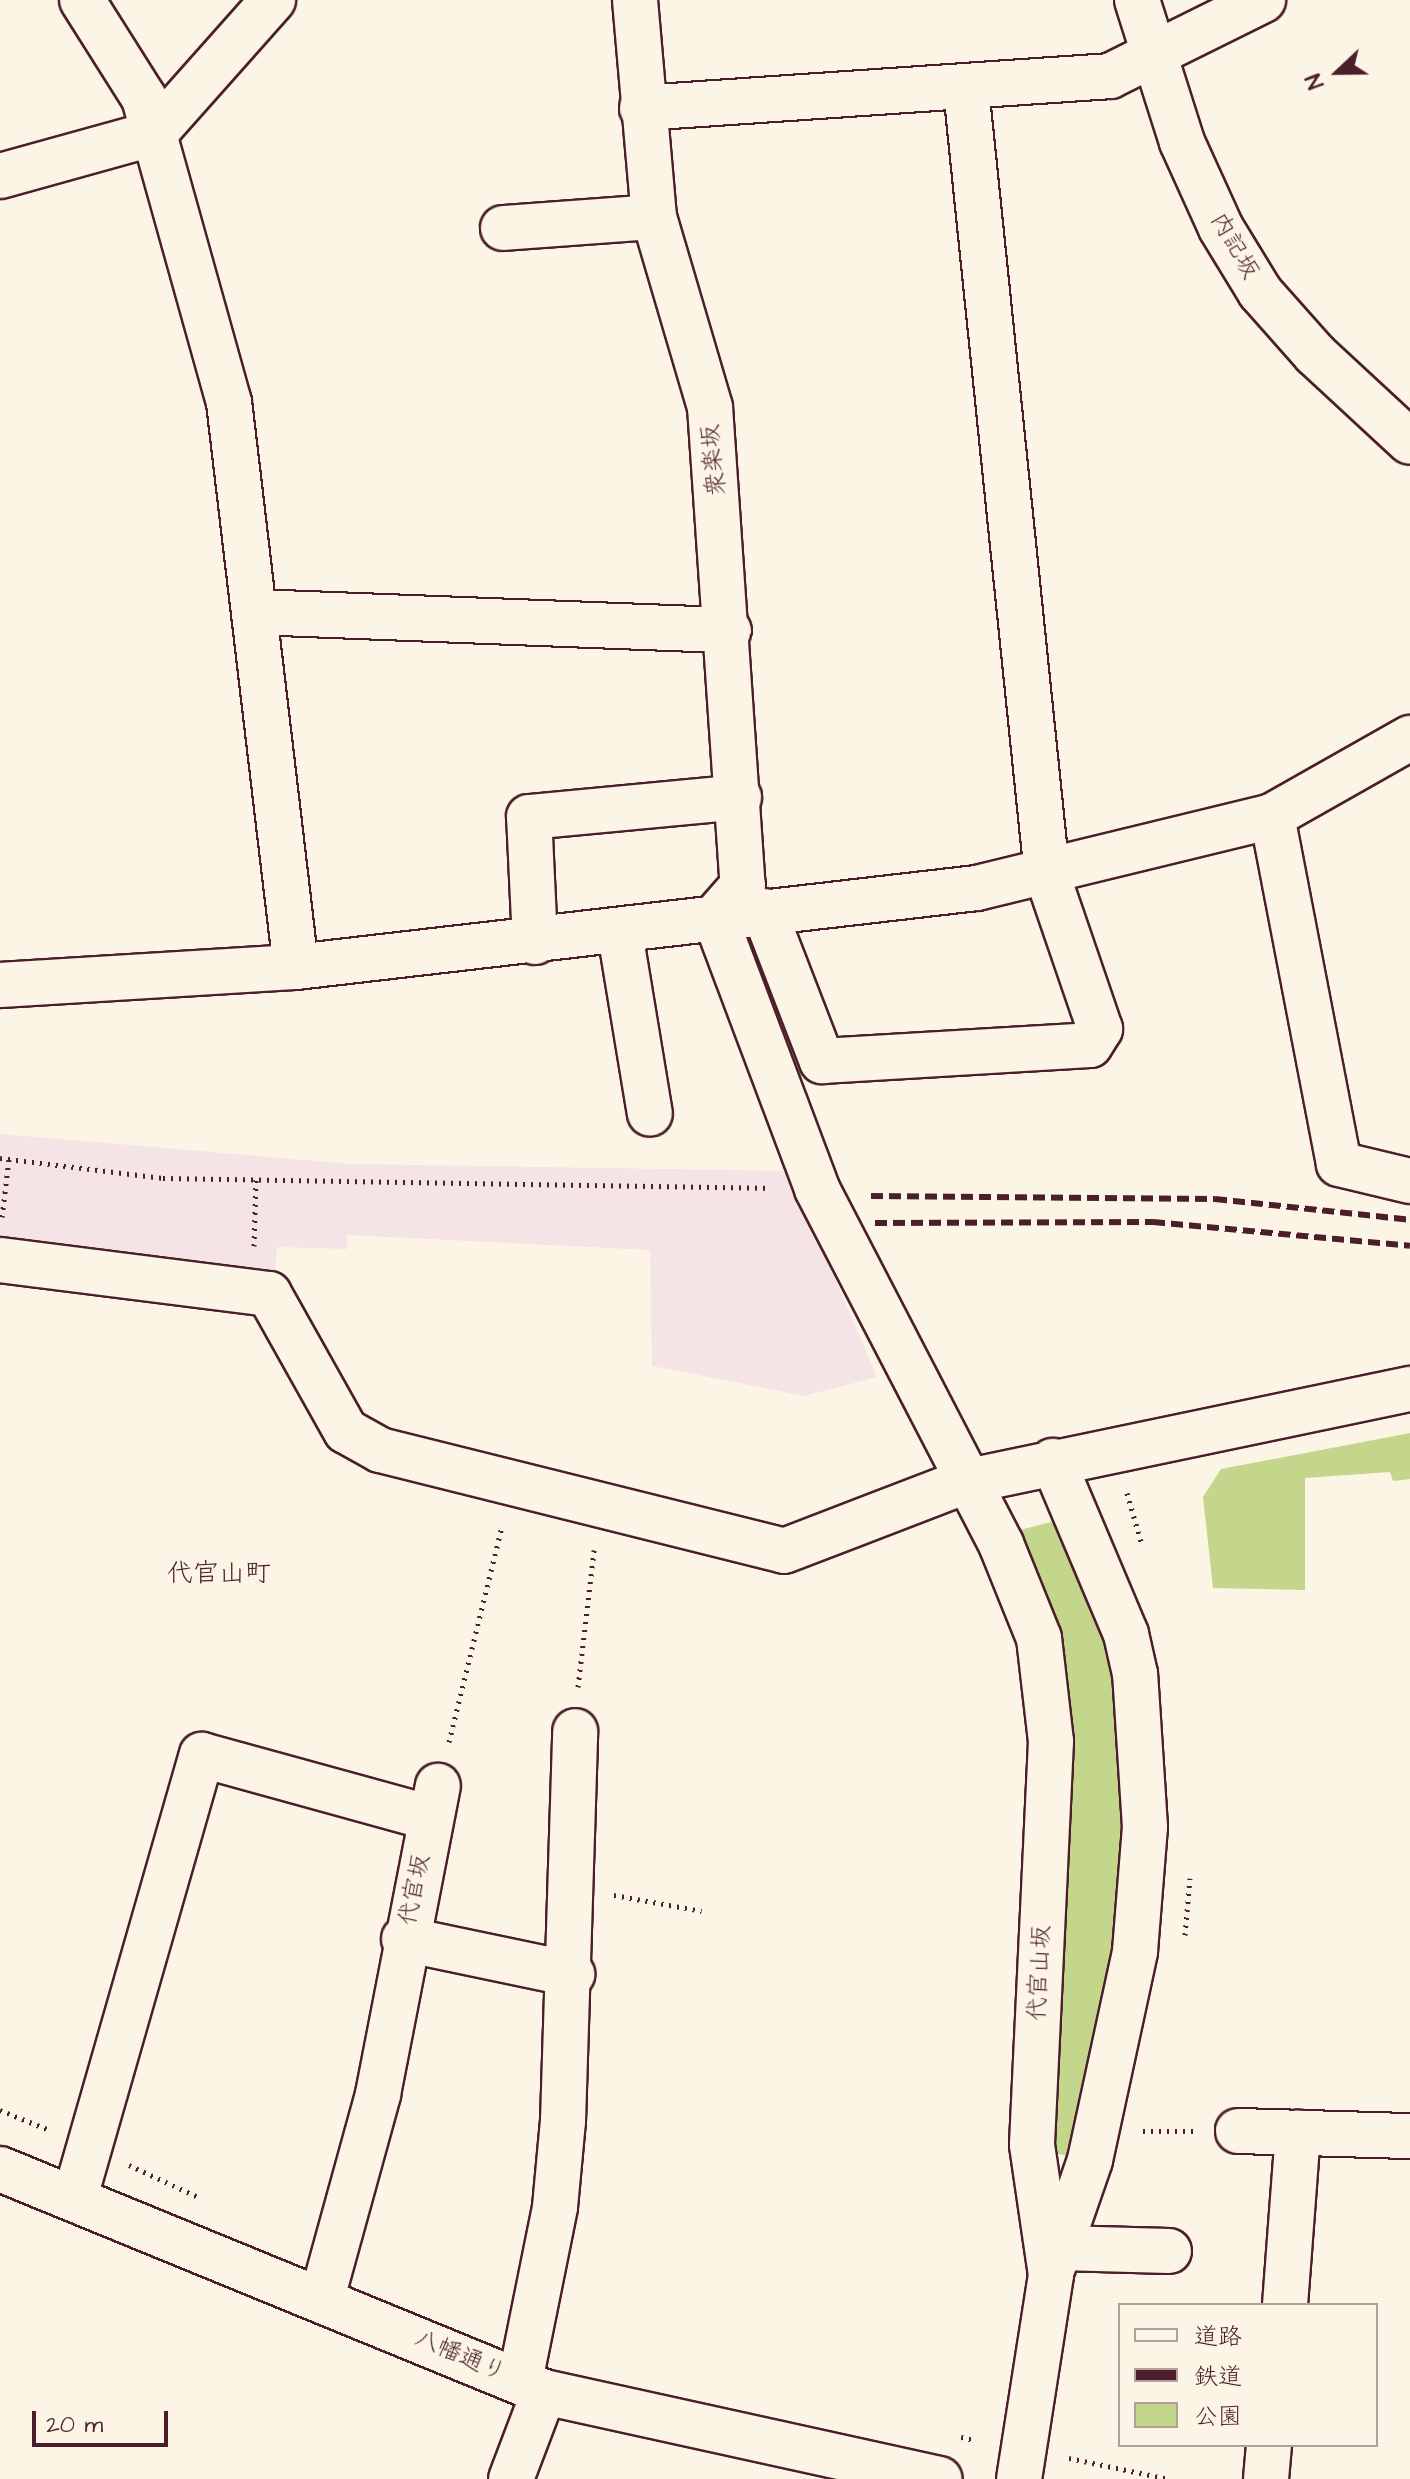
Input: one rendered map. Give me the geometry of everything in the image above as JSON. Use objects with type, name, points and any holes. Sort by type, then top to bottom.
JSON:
[{"type":"street","points":[[82,0],[144,98],[229,402],[296,967]]},
{"type":"street","points":[[0,176],[155,133],[273,0]]},
{"type":"street","name":"衆楽坂","points":[[635,0],[642,108],[654,217],[710,407],[729,630],[743,885],[715,917]]},
{"type":"street","name":"内記坂","points":[[1137,0],[1152,53],[1221,228],[1260,292],[1363,403],[1410,442]]},
{"type":"street","points":[[642,108],[966,89],[1110,76],[1263,0]]},
{"type":"street","points":[[764,911],[822,1061],[1090,1045],[1100,1029],[1047,874],[966,89]]},
{"type":"street","points":[[503,228],[654,217]]},
{"type":"street","points":[[254,612],[729,630]]},
{"type":"street","points":[[0,985],[296,967],[620,933],[715,917],[1047,874],[1272,816],[1410,738]]},
{"type":"street","points":[[535,942],[529,817],[739,797]]},
{"type":"street","points":[[1272,816],[1339,1164],[1410,1181]]},
{"type":"street","name":"代官山坂","points":[[715,917],[817,1189],[964,1482],[1024,1590],[1048,1689],[1032,2145],[1055,2262],[1019,2479]]},
{"type":"street","points":[[620,933],[650,1114]]},
{"type":"street","points":[[1,1240],[269,1294],[346,1431],[380,1450],[784,1551],[964,1482],[1410,1389]]},
{"type":"street","points":[[1053,1461],[1126,1634],[1135,1674],[1145,1827],[1135,1951],[1090,2160],[1055,2262],[1169,2251]]},
{"type":"street","points":[[511,2479],[532,2387],[555,2207],[572,1974],[570,1887],[575,1731]]},
{"type":"street","points":[[75,2197],[202,1755],[434,1802]]},
{"type":"street","name":"代官坂","points":[[322,2298],[378,2094],[404,1939],[434,1802]]},
{"type":"street","points":[[404,1939],[572,1974]]},
{"type":"street","points":[[1238,2131],[1410,2136]]},
{"type":"street","points":[[1285,2303],[1298,2132]]},
{"type":"street","name":"八幡通り","points":[[0,2169],[322,2298],[532,2387],[940,2479]]},
{"type":"street","points":[[1266,2479],[1269,2447]]},
{"type":"path","points":[[0,1158],[163,1178],[817,1189]]},
{"type":"path","points":[[1,1240],[9,1159]]},
{"type":"path","points":[[256,1179],[256,1224]]},
{"type":"path","points":[[434,1802],[512,1483]]},
{"type":"path","points":[[575,1731],[601,1505]]},
{"type":"path","points":[[570,1887],[702,1911]]},
{"type":"path","points":[[1130,2131],[1238,2131]]},
{"type":"path","points":[[1057,2457],[1169,2479]]},
{"type":"shaded area","points":[[0,1134],[352,1164],[789,1171],[877,1377],[804,1396],[652,1366],[650,1250],[347,1235],[347,1249],[277,1247],[275,1273],[0,1236]]},
{"type":"green space","points":[[1410,1433],[1410,1479],[1393,1481],[1390,1472],[1305,1478],[1305,1590],[1213,1588],[1203,1497],[1221,1469]]},
{"type":"green space","points":[[1059,1520],[1119,1675],[1126,1783],[1113,1977],[1072,2157],[1047,2151],[1057,1970],[1016,1531]]},
{"type":"railway","points":[[871,1196],[1215,1199],[1410,1220]]},
{"type":"railway","points":[[875,1223],[1153,1222],[1410,1246]]},
{"type":"district","name":"代官山町","points":[[219,1574]]}]
